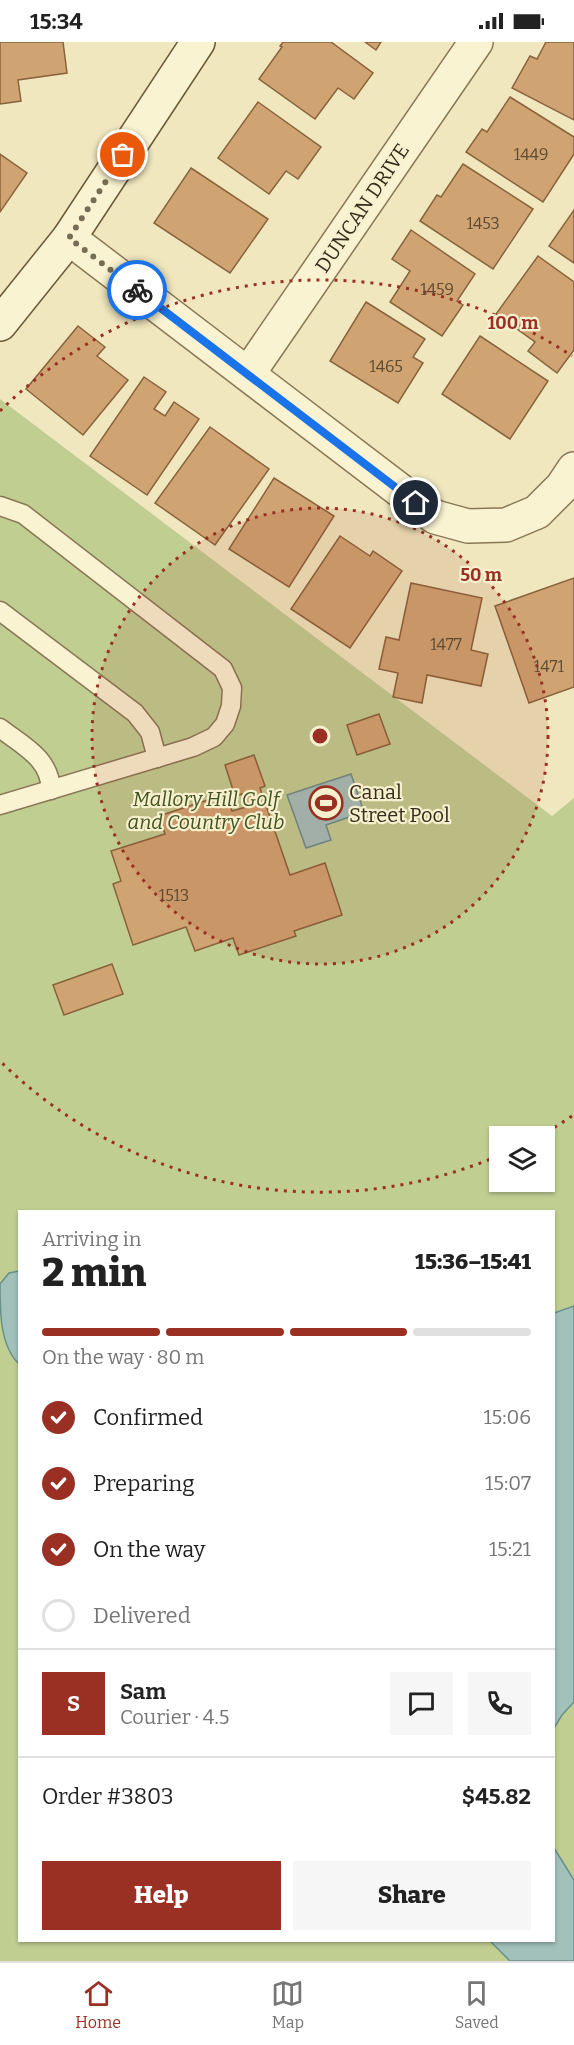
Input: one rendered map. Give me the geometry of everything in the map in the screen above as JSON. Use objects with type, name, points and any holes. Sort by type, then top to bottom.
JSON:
[{"type":"street","points":[[0,324],[69,238],[198,42]]},
{"type":"street","name":"DUNCAN DRIVE","points":[[248,374],[476,42]]},
{"type":"street","points":[[69,238],[435,517],[468,526],[506,525],[537,512],[562,487],[574,469]]},
{"type":"lane","points":[[0,506],[24,514],[223,669],[232,688],[231,706],[225,724],[214,737],[192,747],[0,805]]},
{"type":"lane","points":[[0,611],[135,713],[150,732],[157,758]]},
{"type":"lane","points":[[0,728],[43,761],[51,777],[51,790]]},
{"type":"green space","name":"Mallory Hill Golf and Country Club","points":[[0,399],[552,816],[574,798],[574,1961],[0,1961]]},
{"type":"water","name":"Canal Street Pool","points":[[351,774],[364,812],[326,825],[331,840],[306,848],[287,795]]},
{"type":"water","points":[[18,1271],[18,1363],[8,1348],[2,1328],[0,1284],[9,1273]]},
{"type":"water","points":[[574,1306],[574,1702],[555,1726],[555,1313]]},
{"type":"water","points":[[555,1850],[574,1880],[574,1961],[510,1961],[491,1942],[555,1942]]},
{"type":"building","points":[[0,42],[63,42],[67,73],[18,80],[21,101],[0,104]]},
{"type":"building","points":[[283,42],[331,42],[373,73],[354,99],[338,88],[315,119],[259,79],[282,47],[280,46]]},
{"type":"building","points":[[365,42],[381,42],[376,50]]},
{"type":"building","points":[[546,42],[574,42],[574,120],[512,88],[530,56],[537,59]]},
{"type":"building","points":[[510,97],[574,137],[574,154],[543,202],[466,152],[482,129],[487,132]]},
{"type":"building","points":[[258,102],[321,147],[298,179],[286,171],[269,194],[218,158]]},
{"type":"building","points":[[0,154],[27,173],[0,212]]},
{"type":"building","points":[[463,164],[533,209],[493,269],[420,221],[437,195],[441,197]]},
{"type":"building","points":[[191,168],[268,219],[230,273],[154,223]]},
{"type":"building","points":[[574,210],[574,263],[549,246]]},
{"type":"building","points":[[411,230],[475,274],[457,301],[463,305],[442,336],[390,302],[410,271],[392,259]]},
{"type":"building","points":[[538,256],[574,282],[574,350],[557,373],[528,351],[535,342],[496,314]]},
{"type":"building","points":[[366,302],[425,339],[413,357],[423,363],[398,403],[330,361]]},
{"type":"building","points":[[78,326],[105,347],[97,356],[128,380],[83,435],[26,389]]},
{"type":"building","points":[[480,336],[548,381],[510,439],[442,394]]},
{"type":"building","points":[[144,377],[166,392],[154,409],[165,416],[174,402],[199,419],[147,495],[90,456]]},
{"type":"building","points":[[210,427],[269,469],[215,545],[155,503]]},
{"type":"building","points":[[274,478],[334,516],[289,587],[229,549]]},
{"type":"building","points":[[340,536],[370,556],[373,551],[402,571],[350,648],[291,609]]},
{"type":"building","points":[[574,578],[574,687],[529,703],[495,606]]},
{"type":"building","points":[[411,583],[482,598],[471,650],[488,654],[481,686],[427,675],[422,703],[393,697],[398,673],[379,669],[386,637],[399,640]]},
{"type":"building","points":[[379,714],[390,744],[357,755],[347,725]]},
{"type":"building","points":[[254,755],[265,786],[260,788],[290,875],[325,863],[342,915],[294,931],[296,936],[239,955],[233,938],[195,951],[186,927],[133,945],[113,884],[121,881],[111,851],[165,834],[159,816],[226,794],[232,811],[246,807],[242,794],[235,796],[225,765]]},
{"type":"building","points":[[112,964],[123,994],[64,1015],[53,985]]},
{"type":"way so far","points":[[123,155],[69,238],[137,290]]},
{"type":"place","name":"Canal Street Pool","points":[[326,803]]},
{"type":"route","points":[[137,290],[416,503]]}]
